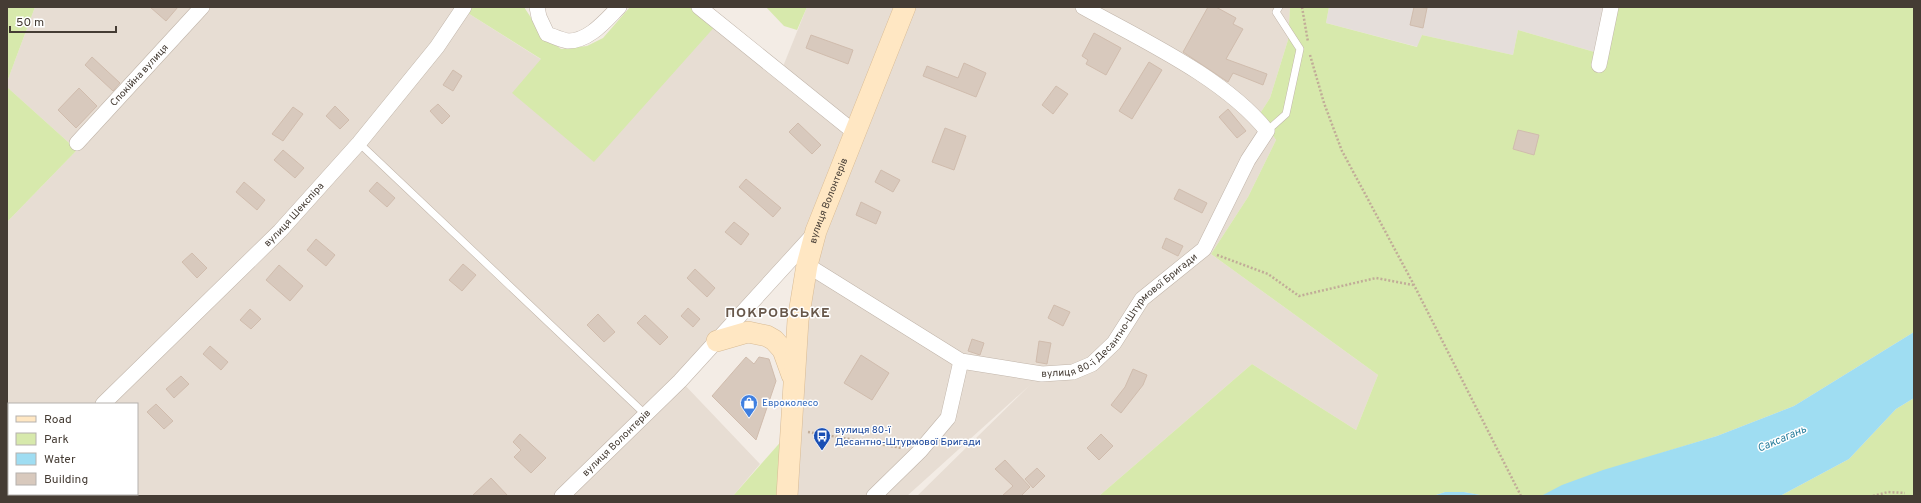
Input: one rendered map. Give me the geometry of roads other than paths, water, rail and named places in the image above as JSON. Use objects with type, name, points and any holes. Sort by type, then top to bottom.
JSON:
[{"type":"street","name":"Спокійна вулиця","points":[[77,143],[202,7]]},
{"type":"street","name":"вулиця Шекспіра","points":[[104,403],[280,231],[359,143],[437,47],[464,7]]},
{"type":"street","points":[[537,7],[539,17],[547,34],[567,41],[581,39],[598,28],[619,7]]},
{"type":"street","points":[[699,7],[854,132]]},
{"type":"street","name":"вулиця Волонтерів","points":[[562,496],[646,415],[717,341],[816,231],[904,7]]},
{"type":"street","points":[[1083,7],[1189,66],[1255,117],[1266,132]]},
{"type":"street","points":[[1599,65],[1611,7]]},
{"type":"street","name":"вулиця 80-ї Десантно-Штурмової Бригади","points":[[807,265],[961,361],[1042,374],[1073,372],[1092,364],[1114,343],[1142,300],[1204,249],[1248,160],[1266,132]]},
{"type":"street","points":[[787,496],[798,320],[807,265],[816,231]]},
{"type":"street","points":[[717,341],[748,332],[766,336],[774,340],[782,350],[795,381]]},
{"type":"street","points":[[874,496],[920,452],[948,418],[961,361]]},
{"type":"lane","points":[[1266,132],[1286,114],[1300,49],[1276,12],[1279,7]]},
{"type":"lane","points":[[359,143],[646,415]]},
{"type":"water","name":"Саксагань","points":[[1914,332],[1914,398],[1896,409],[1849,459],[1780,496],[1541,496],[1562,485],[1603,470],[1717,436],[1794,406]]},
{"type":"water","points":[[1445,492],[1464,492],[1485,496],[1433,496]]},
{"type":"place","name":"Евроколесо","points":[[749,418]]},
{"type":"place","name":"вулиця 80-ї Десантно-Штурмової Бригади","points":[[822,451]]},
{"type":"district","name":"ПОКРОВСЬКЕ","points":[[778,313]]}]
